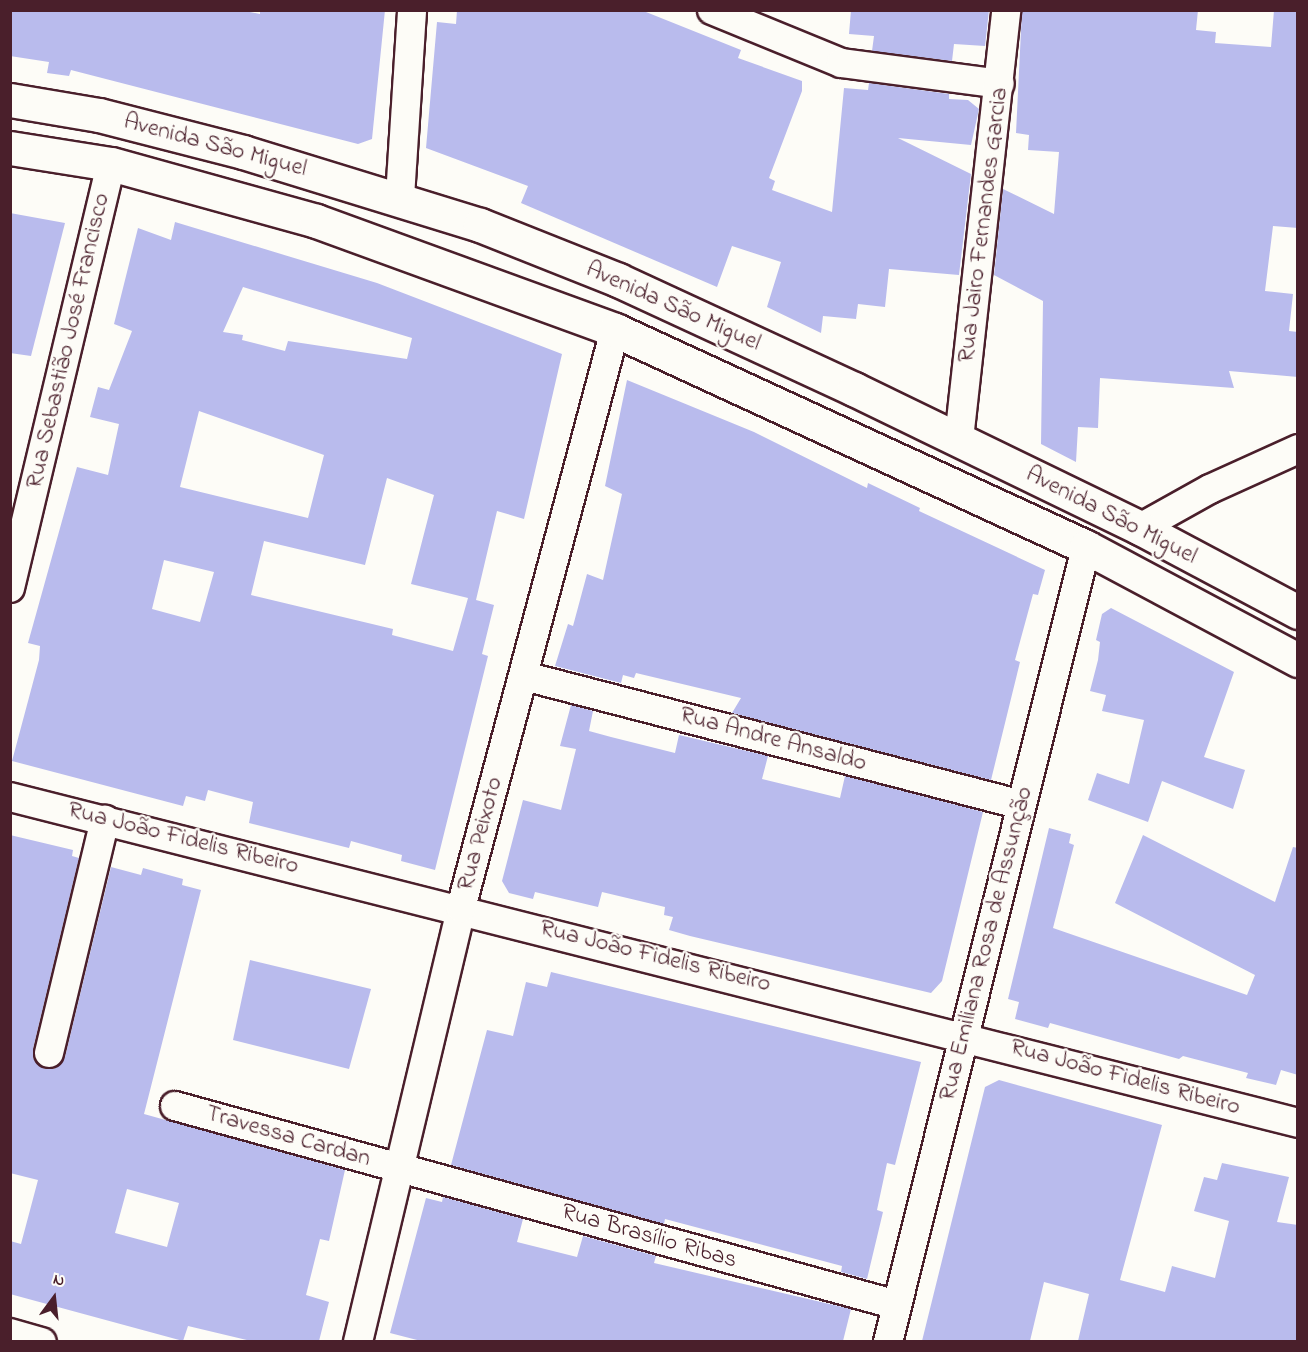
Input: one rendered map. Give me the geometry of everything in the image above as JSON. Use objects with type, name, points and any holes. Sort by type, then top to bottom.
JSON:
[{"type":"main road","name":"Avenida São Miguel","points":[[10,100],[110,118],[399,197],[618,280],[1140,528],[1298,612]]},
{"type":"main road","name":"Avenida São Miguel","points":[[10,148],[111,164],[316,221],[615,330],[1086,548],[1298,660]]},
{"type":"street","points":[[399,197],[412,10]]},
{"type":"street","name":"Rua Jairo Fernandes Garcia","points":[[958,440],[1000,84],[1006,10]]},
{"type":"street","points":[[713,11],[841,63],[1000,84]]},
{"type":"street","name":"Rua Sebastião José Francisco","points":[[10,588],[15,550],[111,164]]},
{"type":"street","name":"Rua Peixoto","points":[[358,1341],[462,908],[615,330]]},
{"type":"street","points":[[1140,528],[1210,489],[1298,449]]},
{"type":"street","name":"Rua Emiliana Rosa de Assunção","points":[[888,1341],[1086,548]]},
{"type":"street","name":"Rua Andre Ansaldo","points":[[524,676],[1022,805]]},
{"type":"street","name":"Rua João Fidelis Ribeiro","points":[[10,797],[462,908],[1298,1123]]},
{"type":"street","points":[[49,1053],[105,820]]},
{"type":"street","name":"Travessa Cardan","points":[[176,1106],[401,1168]]},
{"type":"street","name":"Rua Brasílio Ribas","points":[[401,1168],[897,1305]]},
{"type":"street","points":[[10,1333],[42,1341]]},
{"type":"building","points":[[10,10],[240,10],[260,14],[260,10],[385,10],[372,139],[358,144],[71,70],[69,76],[47,73],[49,62],[10,56]]},
{"type":"building","points":[[457,10],[641,10],[741,50],[738,58],[802,81],[802,91],[769,178],[775,181],[772,190],[832,212],[844,88],[868,90],[869,83],[949,94],[949,99],[968,100],[979,109],[971,145],[898,138],[971,174],[959,275],[889,269],[885,307],[858,304],[856,319],[823,316],[821,333],[767,307],[781,262],[732,246],[717,287],[521,203],[528,186],[426,148],[437,22],[456,24]]},
{"type":"building","points":[[851,10],[989,10],[985,46],[954,44],[952,61],[872,51],[874,36],[849,34]]},
{"type":"building","points":[[1022,10],[1198,10],[1196,30],[1216,32],[1215,43],[1271,47],[1274,10],[1298,10],[1298,228],[1273,226],[1265,291],[1293,294],[1289,331],[1298,332],[1298,377],[1229,371],[1234,388],[1100,378],[1098,428],[1078,427],[1076,462],[1041,444],[1043,301],[994,275],[1003,189],[1054,214],[1059,152],[1028,150],[1029,135],[1016,133]]},
{"type":"building","points":[[10,213],[65,223],[31,356],[10,353]]},
{"type":"building","points":[[175,222],[377,283],[562,354],[524,519],[497,511],[476,600],[494,605],[482,654],[488,656],[435,870],[401,861],[402,855],[351,841],[349,848],[249,823],[253,802],[208,790],[205,801],[186,796],[183,806],[12,761],[39,660],[40,646],[28,643],[77,467],[108,475],[119,424],[90,417],[98,387],[109,390],[132,331],[114,324],[138,228],[171,240]],"holes":[[[243,287],[412,338],[407,359],[288,341],[285,351],[242,340],[243,335],[223,332]],[[199,411],[324,455],[308,518],[180,487]],[[387,478],[434,495],[411,584],[468,598],[453,651],[392,635],[393,629],[251,595],[264,541],[365,565]],[[164,560],[214,572],[200,622],[152,609]]]},
{"type":"building","points":[[627,380],[754,432],[867,488],[868,483],[920,508],[919,511],[1045,570],[1038,595],[1033,594],[1015,660],[1020,662],[991,780],[732,713],[741,698],[636,673],[634,678],[623,675],[621,683],[555,666],[568,624],[573,626],[587,574],[603,580],[622,494],[605,486]]},
{"type":"building","points":[[1111,608],[1234,672],[1204,757],[1245,770],[1233,809],[1162,781],[1148,822],[1088,800],[1097,773],[1129,784],[1144,720],[1102,711],[1106,695],[1090,691],[1098,660],[1100,642],[1096,640],[1102,614]]},
{"type":"building","points":[[571,705],[593,711],[589,731],[611,737],[675,753],[679,735],[768,756],[762,779],[840,798],[845,776],[983,812],[942,981],[931,993],[690,936],[669,930],[673,917],[664,915],[665,907],[602,892],[598,907],[535,892],[533,899],[509,893],[502,881],[523,800],[561,810],[576,749],[560,746]]},
{"type":"building","points":[[1049,828],[1071,834],[1069,843],[1074,845],[1053,928],[1247,995],[1255,975],[1115,903],[1143,835],[1275,902],[1293,847],[1298,848],[1298,1075],[1281,1070],[1276,1085],[1246,1078],[1248,1073],[1183,1056],[1179,1059],[1050,1023],[1048,1028],[1015,1019],[1019,1002],[1008,999]]},
{"type":"building","points":[[10,835],[73,850],[72,856],[79,858],[33,1049],[33,1058],[45,1069],[54,1069],[65,1057],[111,867],[141,875],[143,868],[183,879],[182,885],[201,890],[144,1114],[345,1170],[329,1241],[320,1239],[306,1295],[329,1302],[319,1341],[251,1341],[188,1326],[183,1341],[10,1294],[10,1241],[21,1244],[38,1180],[10,1173]],"holes":[[[127,1189],[179,1203],[167,1247],[115,1233]]]},
{"type":"building","points":[[250,960],[371,989],[349,1069],[233,1040]]},
{"type":"building","points":[[551,972],[921,1062],[895,1165],[887,1163],[877,1210],[883,1212],[867,1279],[841,1272],[842,1266],[665,1219],[664,1224],[451,1165],[487,1030],[513,1036],[526,982],[547,987]]},
{"type":"building","points":[[999,1080],[1162,1125],[1120,1280],[1165,1292],[1172,1266],[1215,1278],[1229,1221],[1194,1211],[1204,1177],[1217,1180],[1222,1163],[1289,1177],[1277,1222],[1298,1225],[1298,1341],[1078,1341],[1089,1294],[1044,1282],[1030,1341],[922,1341],[985,1087]]},
{"type":"building","points":[[443,1197],[523,1219],[517,1242],[577,1257],[583,1236],[656,1256],[654,1263],[851,1309],[843,1341],[421,1341],[390,1333],[426,1198],[442,1202]]}]
